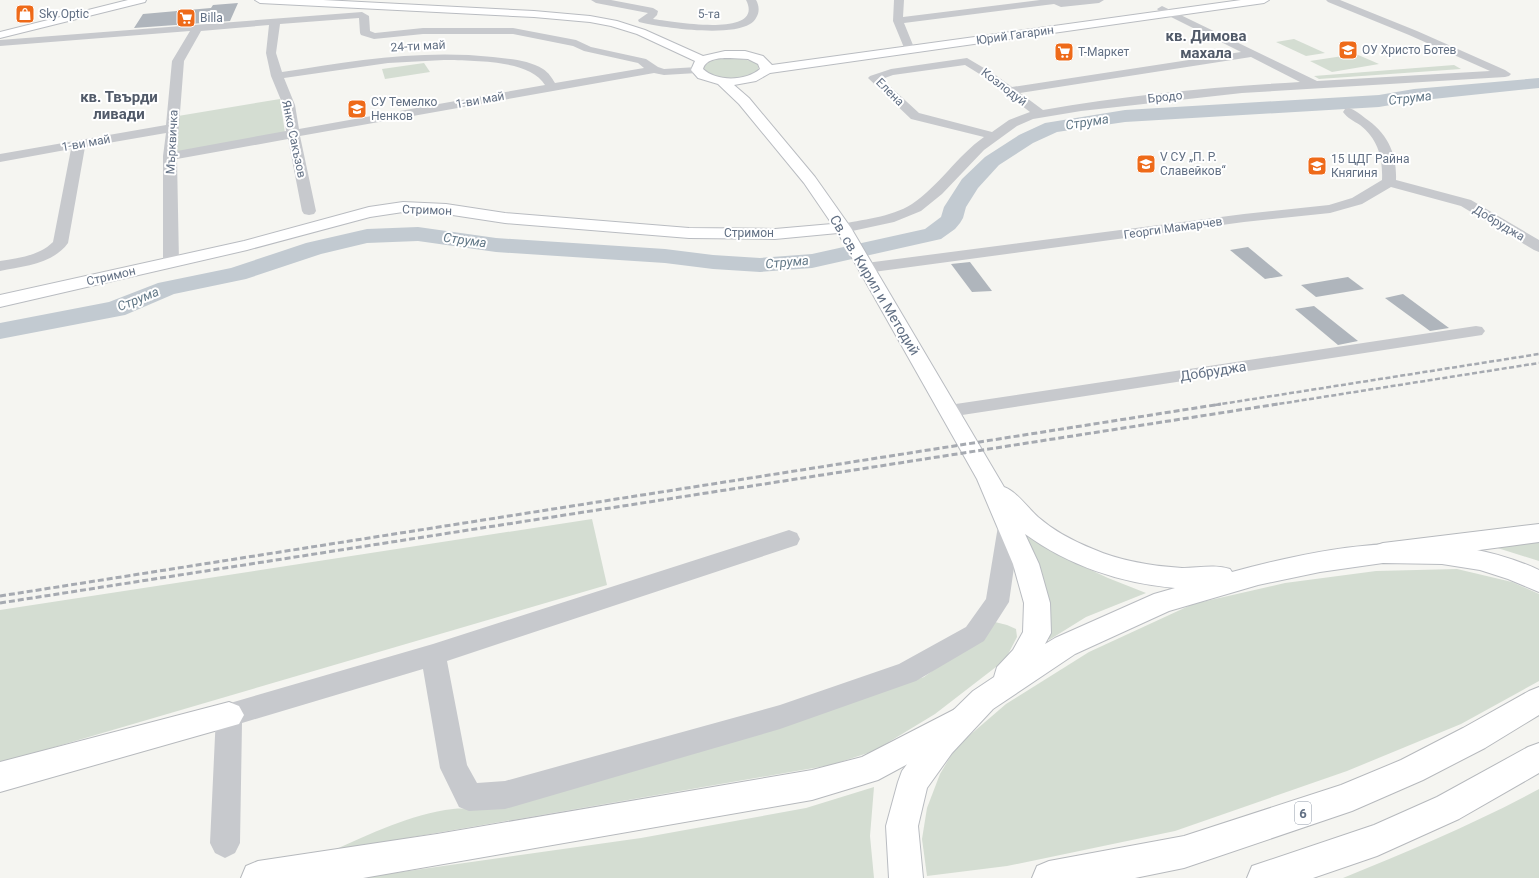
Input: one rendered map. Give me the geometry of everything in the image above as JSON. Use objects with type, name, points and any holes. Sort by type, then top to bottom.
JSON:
[{"type":"main road","points":[[0,35],[141,0]]},
{"type":"main road","points":[[260,0],[546,15],[634,24]]},
{"type":"main road","points":[[319,0],[531,10],[596,16],[634,24],[704,62],[724,55],[742,55],[753,57],[765,66],[756,77],[746,80],[722,81],[703,76],[704,62]]},
{"type":"main road","name":"Юрий Гагарин","points":[[1166,11],[1230,0]]},
{"type":"main road","name":"Юрий Гагарин","points":[[765,66],[1166,11],[1264,0]]},
{"type":"main road","points":[[744,101],[746,80]]},
{"type":"main road","name":"Св. св. Кирил и Методий","points":[[722,81],[744,101],[810,180],[844,231],[989,479],[1026,564],[1037,603],[1037,633],[1022,659],[973,709]]},
{"type":"main road","name":"Стримон","points":[[0,301],[247,244],[369,212],[403,207],[446,209],[505,218],[690,233],[775,234],[844,231]]},
{"type":"main road","name":"Св. св. Кирил и Методий","points":[[989,479],[1012,506],[1032,526],[1063,545],[1117,568],[1148,575],[1183,578],[1258,575]]},
{"type":"main road","points":[[258,878],[461,846],[812,784],[867,770],[973,709],[1065,646],[1163,602],[1258,575],[1320,562],[1539,533]]},
{"type":"main road","points":[[1382,553],[1442,554],[1480,560],[1516,571],[1539,582]]},
{"type":"main road","name":"6","points":[[1049,878],[1184,852],[1341,800],[1412,770],[1474,738],[1539,700]]},
{"type":"main road","points":[[906,878],[902,826],[913,782],[941,743],[973,709]]},
{"type":"main road","points":[[0,777],[229,715]]},
{"type":"main road","points":[[1264,878],[1377,840],[1448,808],[1539,757]]},
{"type":"street","points":[[596,0],[653,11],[652,15],[634,24]]},
{"type":"street","name":"5-та","points":[[634,24],[703,28],[739,26],[746,23],[753,16],[754,10],[753,2],[751,0]]},
{"type":"street","points":[[899,0],[898,21],[909,47]]},
{"type":"street","points":[[898,21],[1054,0],[1061,4],[1099,0]]},
{"type":"street","name":"Бродо","points":[[862,225],[889,219],[916,208],[936,191],[979,147],[1012,123],[1030,116],[1145,99],[1242,89],[1505,74],[1413,33],[1331,0]]},
{"type":"street","points":[[1166,11],[1315,85]]},
{"type":"street","points":[[0,44],[362,15],[364,16],[365,33],[374,36],[430,31],[513,31],[576,43],[588,49],[642,61],[654,70]]},
{"type":"street","name":"Янко Сакъзов","points":[[275,22],[271,53],[277,76],[289,105],[293,134],[309,211]]},
{"type":"street","name":"Мърквичка","points":[[171,262],[170,156],[178,61],[198,27]]},
{"type":"street","points":[[1009,90],[1252,54]]},
{"type":"street","name":"24-ти май","points":[[277,76],[385,60],[427,57],[464,57],[488,59],[525,66],[537,70],[545,76],[552,86]]},
{"type":"street","points":[[1234,57],[1253,67]]},
{"type":"street","name":"Козлодуй","points":[[967,61],[1009,90],[1040,114]]},
{"type":"street","name":"Елена","points":[[967,61],[890,72],[874,78],[915,116],[994,136]]},
{"type":"street","name":"1-ви май","points":[[170,156],[552,86],[654,70],[664,72],[704,62]]},
{"type":"street","points":[[1273,77],[1292,86]]},
{"type":"street","points":[[1349,112],[1375,132],[1385,148],[1390,165],[1389,182]]},
{"type":"street","name":"1-ви май","points":[[0,158],[172,128]]},
{"type":"street","points":[[0,266],[43,256],[53,250],[60,243],[79,144]]},
{"type":"street","name":"Добруджа","points":[[1389,182],[1466,203],[1539,247]]},
{"type":"street","name":"Георги Мамарчев","points":[[863,264],[1330,209],[1357,201],[1389,182]]},
{"type":"street","name":"Стримон","points":[[844,231],[862,225]]},
{"type":"street","name":"Добруджа","points":[[950,411],[1476,331]]},
{"type":"street","points":[[433,655],[454,768],[469,797],[505,795],[780,717],[907,673],[975,634],[997,602],[1009,526]]},
{"type":"street","points":[[225,843],[229,715],[433,655],[789,539]]},
{"type":"shaded area","points":[[1294,39],[1325,53],[1306,56],[1276,42]]},
{"type":"shaded area","points":[[1356,54],[1379,64],[1332,72],[1310,61]]},
{"type":"shaded area","points":[[734,57],[755,62],[759,66],[758,71],[744,78],[730,80],[717,77],[703,70],[712,60]]},
{"type":"shaded area","points":[[424,63],[430,72],[385,79],[382,69]]},
{"type":"shaded area","points":[[1454,65],[1461,69],[1319,79],[1314,76]]},
{"type":"shaded area","points":[[280,99],[285,133],[176,152],[178,116]]},
{"type":"shaded area","points":[[592,519],[607,585],[0,763],[0,610]]},
{"type":"shaded area","points":[[1033,535],[1063,557],[1108,578],[1146,593],[1086,617],[1049,640],[1050,607],[1039,566],[1024,538]]},
{"type":"shaded area","points":[[1539,541],[1539,561],[1488,545]]},
{"type":"shaded area","points":[[1457,569],[1512,582],[1539,594],[1539,681],[1461,724],[1347,771],[1175,831],[1007,866],[927,876],[922,839],[927,808],[940,774],[956,747],[1006,704],[1089,652],[1193,604],[1285,583],[1376,571]]},
{"type":"shaded area","points":[[995,622],[1016,629],[1017,637],[1005,660],[935,714],[874,751],[831,765],[332,851],[406,820],[422,815],[453,809],[481,809],[831,709],[924,677],[969,644]]},
{"type":"shaded area","points":[[874,787],[870,836],[874,878],[359,878],[641,838],[806,808]]},
{"type":"shaded area","points":[[1539,789],[1539,878],[1343,878],[1467,825]]},
{"type":"building","name":"Billa","points":[[238,3],[230,21],[134,28],[143,14],[211,8],[213,5]]},
{"type":"building","points":[[1248,247],[1283,276],[1265,279],[1230,250]]},
{"type":"building","points":[[970,262],[992,291],[972,292],[951,264]]},
{"type":"building","points":[[1348,277],[1364,289],[1316,297],[1301,285]]},
{"type":"building","points":[[1403,294],[1449,328],[1430,331],[1385,298]]},
{"type":"building","points":[[1314,306],[1358,341],[1338,345],[1295,309]]},
{"type":"waterway","name":"Струма","points":[[0,331],[116,309],[167,288],[237,274],[314,248],[367,236],[418,234],[496,245],[665,256],[713,262],[760,265],[812,261],[933,234],[947,224],[952,218],[955,207],[970,184],[992,161],[1026,139],[1052,127],[1125,116],[1379,101],[1414,95],[1539,83]]},
{"type":"railway","points":[[1215,405],[1539,354]]},
{"type":"railway","points":[[1272,405],[1539,363]]},
{"type":"railway","points":[[0,596],[1221,404]]},
{"type":"railway","points":[[0,603],[1278,404]]},
{"type":"place","name":"Sky Optic","points":[[25,14]]},
{"type":"place","name":"Billa","points":[[186,18]]},
{"type":"place","name":"ОУ Христо Ботев","points":[[1348,50]]},
{"type":"place","name":"Т-Маркет","points":[[1064,52]]},
{"type":"place","name":"СУ Темелко Ненков","points":[[357,109]]},
{"type":"place","name":"V СУ „П. Р. Славейков“","points":[[1146,164]]},
{"type":"place","name":"15 ЦДГ Райна Княгиня","points":[[1317,166]]},
{"type":"district","name":"кв. Димова махала","points":[[1206,44]]},
{"type":"district","name":"кв. Твърди ливади","points":[[119,106]]}]
